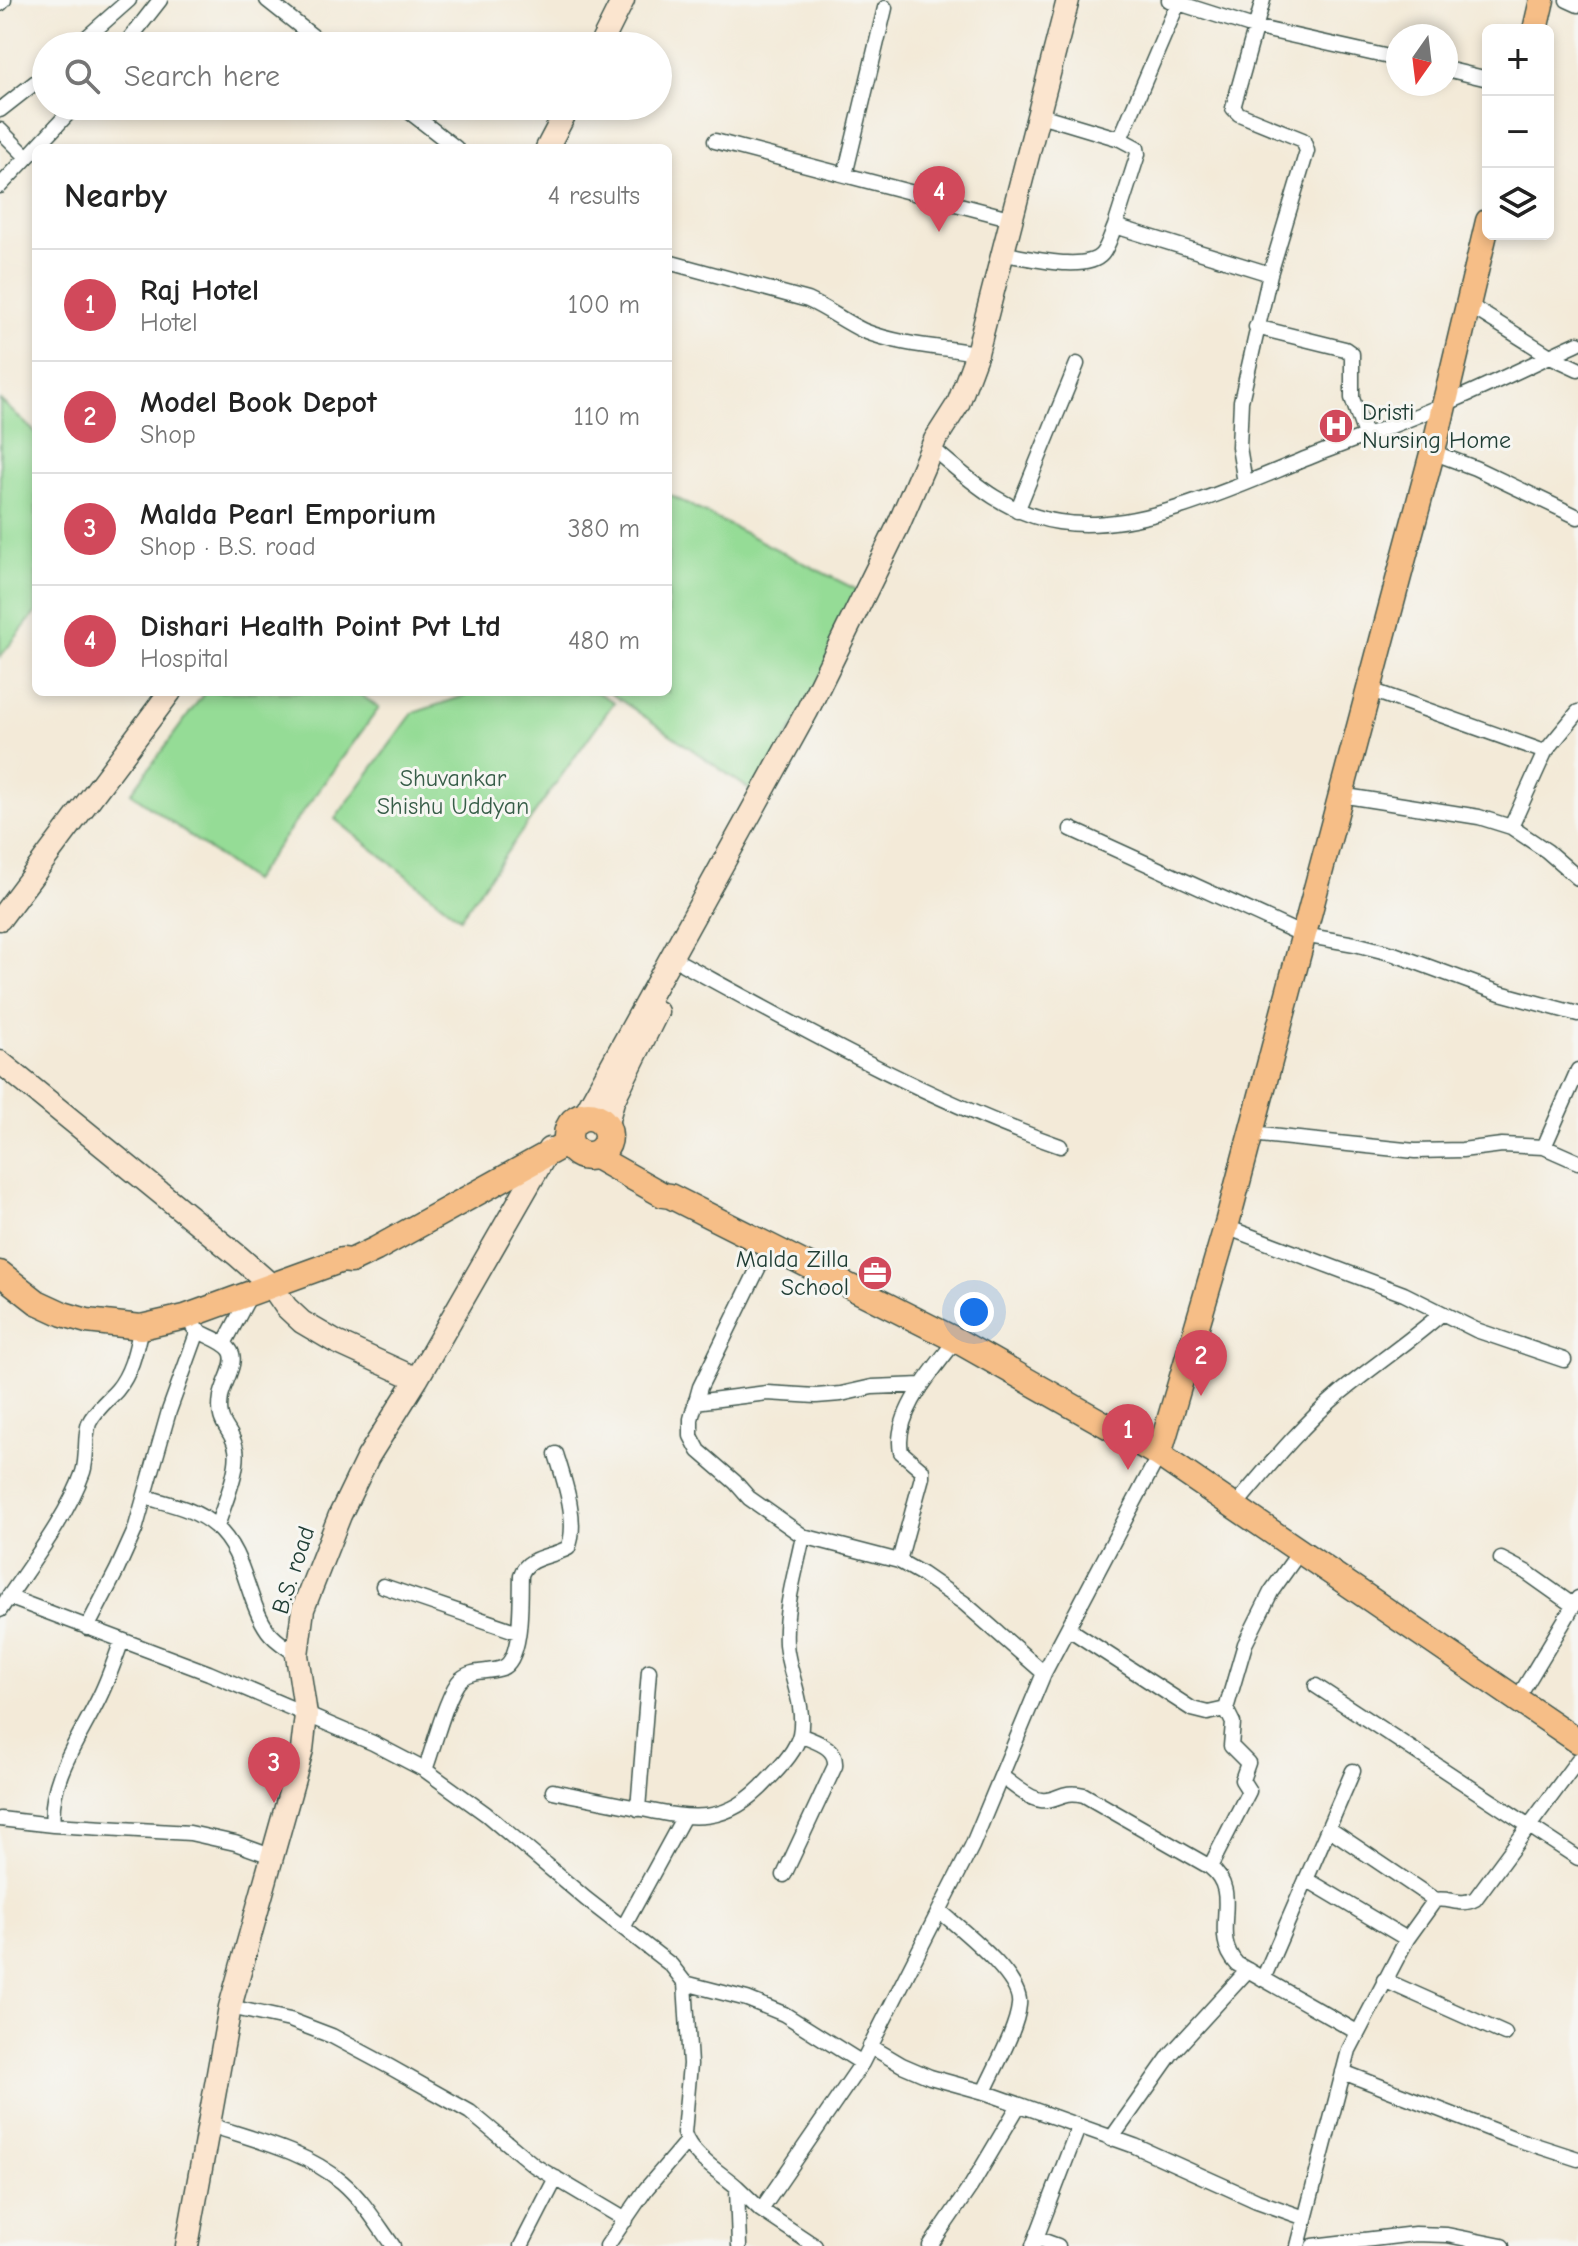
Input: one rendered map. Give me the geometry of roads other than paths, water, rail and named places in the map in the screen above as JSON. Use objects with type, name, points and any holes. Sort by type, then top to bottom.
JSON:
[{"type":"main road","points":[[1536,24],[1542,0]]},
{"type":"main road","points":[[1159,1455],[1251,1134],[1432,452],[1483,240]]},
{"type":"main road","points":[[0,1273],[37,1302],[87,1321],[141,1327],[191,1324],[262,1288],[342,1260],[346,1254],[578,1140],[670,1189],[670,1196],[956,1340],[1159,1455],[1578,1741]]},
{"type":"street","points":[[93,32],[129,0]]},
{"type":"street","points":[[135,32],[160,0]]},
{"type":"street","points":[[267,0],[307,32]]},
{"type":"street","points":[[607,32],[623,0]]},
{"type":"street","points":[[578,1140],[613,1101],[683,964],[818,716],[910,531],[977,353],[1068,0]]},
{"type":"street","points":[[1245,483],[1239,447],[1241,401],[1256,327],[1307,151],[1307,144],[1295,135],[1239,114],[1233,108],[1263,0]]},
{"type":"street","points":[[1567,0],[1578,5]]},
{"type":"street","points":[[1120,139],[1174,2],[1254,27],[1386,56]]},
{"type":"street","points":[[845,175],[885,8]]},
{"type":"street","points":[[1458,72],[1482,78]]},
{"type":"street","points":[[0,110],[32,85]]},
{"type":"street","points":[[1004,254],[1076,264],[1093,262],[1103,253],[1115,226],[1138,154],[1137,148],[1120,139],[1040,115]]},
{"type":"street","points":[[40,144],[62,120]]},
{"type":"street","points":[[420,120],[451,144]]},
{"type":"street","points":[[549,144],[562,120]]},
{"type":"street","points":[[0,130],[32,150]]},
{"type":"street","points":[[715,141],[1013,219]]},
{"type":"street","points":[[0,186],[32,152]]},
{"type":"street","points":[[1115,226],[1270,274]]},
{"type":"street","points":[[672,263],[808,300],[864,330],[889,338],[977,353]]},
{"type":"street","points":[[1467,304],[1550,356],[1578,369]]},
{"type":"street","points":[[1256,327],[1345,349],[1352,354],[1352,398],[1365,435]]},
{"type":"street","points":[[578,1140],[807,711],[898,526],[935,440],[941,443],[977,486],[1017,511],[1059,523],[1117,523],[1169,510],[1245,483],[1443,405],[1578,343]]},
{"type":"street","points":[[1017,511],[1077,364]]},
{"type":"street","points":[[1432,452],[1475,468],[1578,517]]},
{"type":"street","points":[[1368,689],[1545,752]]},
{"type":"street","points":[[0,919],[167,696]]},
{"type":"street","points":[[1511,827],[1545,752],[1578,712]]},
{"type":"street","points":[[1340,795],[1479,817],[1511,827],[1547,851],[1578,878]]},
{"type":"street","points":[[1071,829],[1303,935],[1394,954],[1500,993],[1578,1014]]},
{"type":"street","points":[[683,964],[817,1038],[937,1098],[1003,1127],[1060,1146]]},
{"type":"street","points":[[0,1062],[302,1322],[336,1342],[417,1379]]},
{"type":"street","points":[[1544,1147],[1578,1070]]},
{"type":"street","points":[[1251,1134],[1415,1151],[1502,1145],[1544,1147],[1578,1162]]},
{"type":"street","name":"B.S. road","points":[[187,2246],[230,2007],[302,1750],[306,1715],[297,1655],[303,1609],[340,1515],[368,1457],[578,1140]]},
{"type":"street","points":[[1226,1227],[1404,1294],[1476,1330],[1564,1360]]},
{"type":"street","points":[[769,1246],[695,1402],[691,1436],[699,1451],[749,1498],[803,1536],[899,1561],[964,1603],[1044,1673]]},
{"type":"street","points":[[224,1344],[262,1288]]},
{"type":"street","points":[[1235,1506],[1269,1465],[1339,1394],[1407,1344],[1441,1314]]},
{"type":"street","points":[[87,1628],[117,1570],[146,1497],[191,1324],[224,1344],[231,1351],[233,1359],[224,1384],[220,1412],[237,1452],[217,1527]]},
{"type":"street","points":[[141,1327],[128,1373],[88,1426],[83,1470],[74,1491],[48,1538],[4,1603],[87,1628],[209,1673],[373,1743],[425,1770],[486,1814],[671,1965],[685,1983],[690,2064],[683,2120],[686,2142],[761,2210],[815,2246]]},
{"type":"street","points":[[899,1561],[922,1470],[906,1457],[900,1447],[907,1415],[922,1385],[956,1340]]},
{"type":"street","points":[[695,1402],[767,1393],[816,1396],[872,1387],[922,1385]]},
{"type":"street","points":[[425,1770],[453,1690],[462,1678],[473,1672],[500,1669],[509,1664],[514,1655],[523,1567],[528,1562],[568,1548],[572,1538],[565,1483],[556,1454]]},
{"type":"street","points":[[761,2210],[862,2063],[972,1846],[1044,1673],[1159,1455]]},
{"type":"street","points":[[146,1497],[198,1514],[217,1527],[244,1572],[269,1631],[297,1655]]},
{"type":"street","points":[[553,1791],[683,1818],[712,1816],[735,1808],[756,1794],[789,1756],[800,1735],[801,1711],[786,1643],[789,1602],[803,1536]]},
{"type":"street","points":[[1210,1867],[1249,1791],[1242,1780],[1248,1763],[1231,1746],[1233,1723],[1226,1709],[1245,1644],[1271,1592],[1300,1551]]},
{"type":"street","points":[[1501,1559],[1576,1602],[1518,1698]]},
{"type":"street","points":[[383,1586],[518,1632]]},
{"type":"street","points":[[1069,1629],[1192,1709],[1208,1713],[1226,1709]]},
{"type":"street","points":[[53,1825],[51,1808],[56,1787],[99,1698],[122,1640]]},
{"type":"street","points":[[638,1809],[649,1671]]},
{"type":"street","points":[[1316,1686],[1578,1858]]},
{"type":"street","points":[[784,1875],[835,1766],[836,1757],[832,1750],[800,1735]]},
{"type":"street","points":[[1328,1828],[1435,1900],[1444,1899],[1460,1904],[1475,1899],[1578,1760]]},
{"type":"street","points":[[1263,1979],[1353,1771]]},
{"type":"street","points":[[1002,1777],[1044,1801],[1074,1792],[1084,1795],[1210,1867],[1221,1875],[1225,1889],[1224,1936],[1227,1953],[1237,1964],[1357,2032]]},
{"type":"street","points":[[623,1928],[683,1818]]},
{"type":"street","points":[[0,1819],[190,1833],[235,1843],[271,1856]]},
{"type":"street","points":[[1306,1879],[1407,1939]]},
{"type":"street","points":[[1298,2246],[1343,2072],[1357,2032],[1407,1939],[1435,1900]]},
{"type":"street","points":[[940,1911],[1003,1970],[1017,1989],[1020,2002],[1016,2017],[984,2092]]},
{"type":"street","points":[[1111,2139],[1171,2054],[1248,1970]]},
{"type":"street","points":[[1384,1980],[1505,2034]]},
{"type":"street","points":[[685,1983],[747,1999],[784,2014],[862,2063]]},
{"type":"street","points":[[230,2007],[290,2020],[332,2036],[470,2112],[510,2147],[626,2220]]},
{"type":"street","points":[[870,2046],[930,2077],[984,2092],[1149,2152],[1257,2201],[1305,2218]]},
{"type":"street","points":[[1343,2072],[1513,2138],[1578,2159]]},
{"type":"street","points":[[930,2246],[971,2186],[1019,2105]]},
{"type":"street","points":[[210,2125],[291,2152],[342,2182],[393,2246]]},
{"type":"street","points":[[1058,2246],[1035,2242],[1078,2128]]},
{"type":"street","points":[[607,2246],[646,2189],[686,2142]]},
{"type":"street","points":[[521,2246],[556,2178]]},
{"type":"street","points":[[737,2187],[739,2246]]},
{"type":"street","points":[[1313,2246],[1415,2234],[1502,2246]]},
{"type":"place","name":"Dishari Health Point Pvt Ltd","points":[[939,232]]},
{"type":"place","name":"Dristi Nursing Home","points":[[1336,426]]},
{"type":"place","name":"Malda Zilla School","points":[[875,1273]]},
{"type":"place","name":"Model Book Depot","points":[[1201,1396]]},
{"type":"place","name":"Raj Hotel","points":[[1128,1470]]},
{"type":"place","name":"Malda Pearl Emporium","points":[[274,1803]]},
{"type":"park label","name":"Shuvankar Shishu Uddyan","points":[[453,792]]}]
